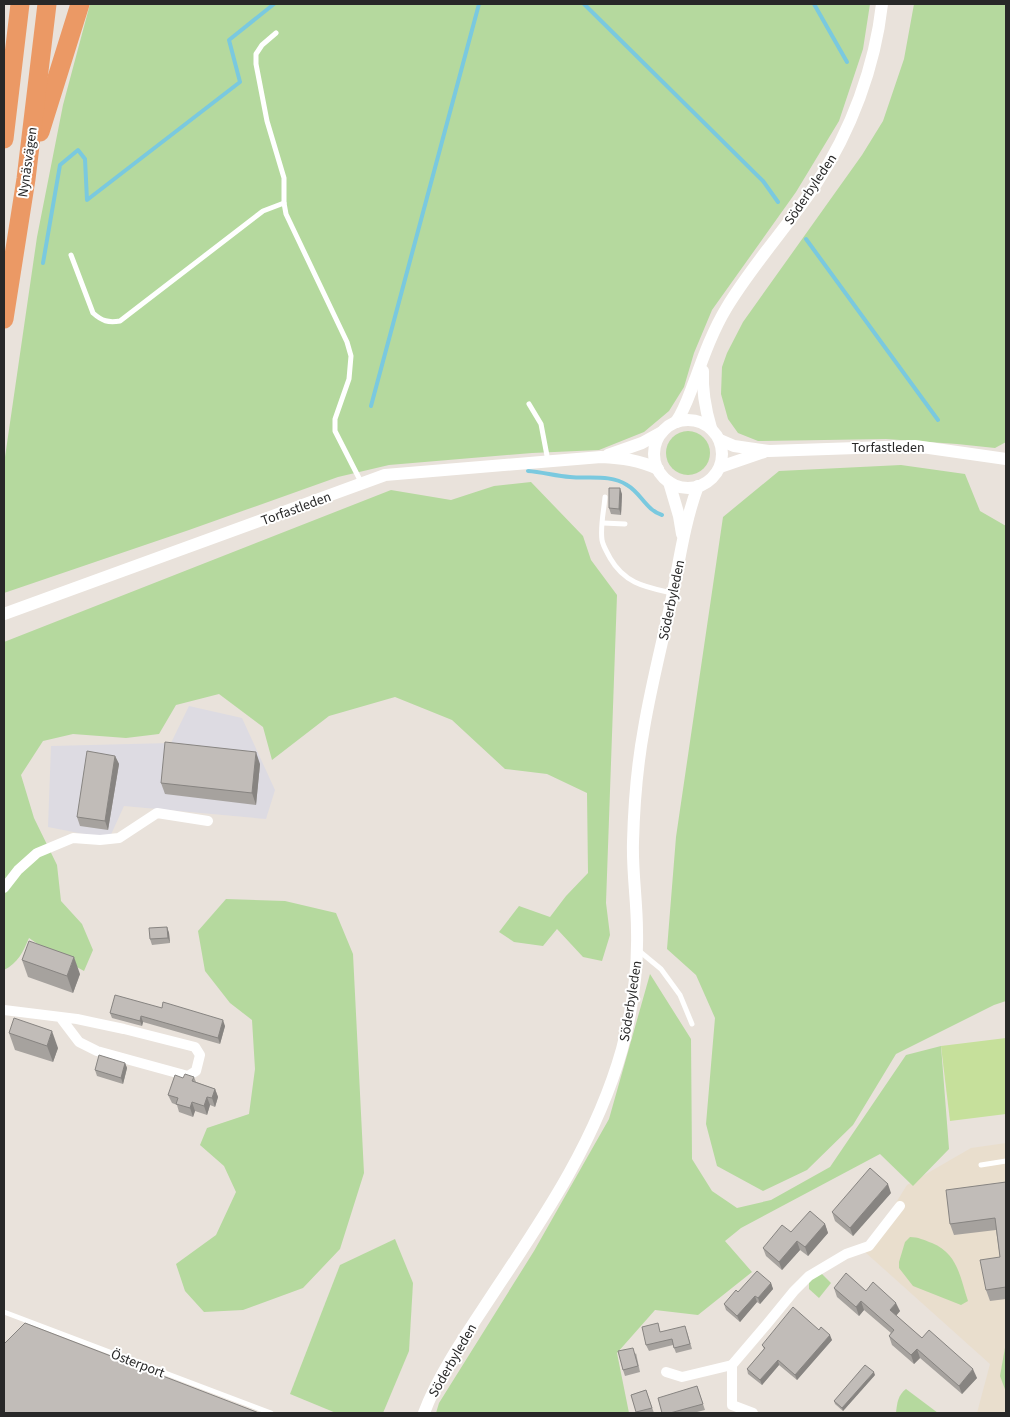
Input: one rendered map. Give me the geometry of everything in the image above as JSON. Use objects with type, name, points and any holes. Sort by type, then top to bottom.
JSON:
[{"type":"highway","name":"Nynäsvägen","points":[[4,139],[20,4]]},
{"type":"highway","name":"Nynäsvägen","points":[[4,319],[26,179],[47,4]]},
{"type":"highway","points":[[26,179],[80,4]]},
{"type":"street","name":"Söderbyleden","points":[[676,422],[686,405],[710,339],[727,307],[816,184],[846,129],[866,79],[874,50],[882,4]]},
{"type":"street","name":"Söderbyleden","points":[[703,358],[702,390],[711,428]]},
{"type":"street","points":[[685,420],[694,420],[711,428],[720,440],[722,458],[720,467],[715,475],[707,482],[688,488],[669,482],[658,469],[654,454],[655,446],[662,432],[676,422],[685,420]]},
{"type":"street","name":"Torfastleden","points":[[601,457],[642,443],[662,432]]},
{"type":"street","name":"Torfastleden","points":[[720,440],[734,446],[769,451],[915,446],[1006,459]]},
{"type":"street","name":"Torfastleden","points":[[720,467],[769,451]]},
{"type":"street","name":"Torfastleden","points":[[7,614],[385,475],[601,457],[629,458],[658,469]]},
{"type":"street","name":"Söderbyleden","points":[[669,482],[679,516],[683,541]]},
{"type":"street","name":"Söderbyleden","points":[[424,1413],[429,1399],[466,1334],[524,1248],[580,1156],[601,1111],[622,1047],[633,998],[637,950],[633,845],[638,766],[644,728],[683,541],[698,486]]},
{"type":"street","points":[[4,888],[18,870],[37,853],[73,838],[100,840],[119,838],[157,812],[208,821]]},
{"type":"street","points":[[4,1010],[60,1017],[124,1029],[195,1047],[200,1055],[196,1071],[188,1076],[97,1051],[79,1042],[60,1017]]},
{"type":"street","points":[[666,1372],[682,1377],[732,1365],[809,1276],[846,1254],[869,1246],[900,1206]]},
{"type":"street","points":[[732,1365],[732,1405],[753,1413]]},
{"type":"lane","points":[[276,33],[256,54],[256,64],[267,121],[284,178],[286,214],[347,342],[351,356],[349,379],[335,419],[335,431],[361,484]]},
{"type":"lane","points":[[71,255],[93,313],[101,320],[110,323],[120,321],[264,211],[284,203]]},
{"type":"lane","points":[[529,404],[540,424],[548,461]]},
{"type":"lane","points":[[605,497],[602,540],[622,574],[646,587],[673,594]]},
{"type":"lane","points":[[603,524],[625,524]]},
{"type":"lane","points":[[637,950],[661,969],[680,996],[692,1024]]},
{"type":"lane","points":[[981,1165],[1006,1162]]},
{"type":"lane","name":"Österport","points":[[4,1312],[271,1413]]},
{"type":"shaded area","points":[[189,706],[242,718],[275,790],[266,819],[124,806],[109,839],[48,827],[51,746],[171,743]]},
{"type":"shaded area","points":[[1006,1143],[1006,1413],[977,1413],[990,1364],[865,1252],[907,1185],[971,1148]]},
{"type":"green space","points":[[90,4],[870,4],[863,49],[839,121],[796,192],[712,310],[694,353],[684,387],[669,411],[644,432],[599,450],[532,453],[389,465],[338,477],[4,593],[4,464],[37,237],[63,105]]},
{"type":"green space","points":[[914,4],[1006,4],[1006,442],[995,448],[886,439],[758,441],[738,433],[728,419],[721,394],[722,367],[743,322],[862,155],[883,121],[904,59]]},
{"type":"green space","points":[[688,431],[700,435],[706,441],[710,453],[706,465],[700,471],[688,475],[676,471],[670,465],[666,453],[670,441],[676,435]]},
{"type":"green space","points":[[901,465],[965,474],[980,511],[1006,526],[1006,1001],[994,1005],[896,1054],[853,1125],[807,1170],[763,1191],[717,1166],[706,1124],[715,1018],[696,975],[667,949],[676,837],[723,517],[779,471]]},
{"type":"green space","points":[[531,482],[583,536],[591,560],[617,595],[606,903],[610,935],[602,961],[583,957],[557,929],[543,946],[514,942],[499,932],[519,906],[550,917],[566,896],[588,873],[587,793],[547,774],[505,769],[452,720],[395,697],[329,716],[272,760],[263,727],[219,694],[176,705],[159,734],[126,738],[73,734],[43,741],[21,775],[34,818],[57,865],[61,901],[82,924],[93,950],[84,971],[29,938],[16,960],[4,970],[4,642],[391,490],[451,500],[494,486]]},
{"type":"green space","points":[[226,899],[285,901],[336,913],[353,954],[364,1173],[340,1249],[303,1288],[243,1310],[204,1312],[185,1291],[176,1264],[216,1235],[236,1192],[224,1166],[200,1145],[207,1128],[249,1114],[255,1069],[252,1020],[230,1003],[205,971],[198,931]]},
{"type":"green space","points":[[650,974],[691,1039],[692,1159],[712,1191],[737,1208],[771,1200],[830,1167],[906,1055],[941,1046],[949,1149],[913,1186],[880,1154],[741,1228],[725,1241],[752,1272],[698,1315],[655,1310],[617,1353],[629,1413],[436,1413],[439,1403],[534,1251],[609,1119]]},
{"type":"green space","points":[[1006,1038],[1006,1114],[950,1121],[941,1046]]},
{"type":"green space","points":[[910,1237],[932,1243],[947,1253],[957,1267],[968,1301],[961,1305],[913,1286],[899,1268],[905,1242]]},
{"type":"green space","points":[[395,1239],[413,1283],[409,1351],[383,1413],[336,1413],[290,1394],[340,1265]]},
{"type":"green space","points":[[821,1273],[831,1283],[819,1298],[809,1289],[809,1281]]},
{"type":"green space","points":[[1006,1342],[1006,1392],[1000,1376]]},
{"type":"green space","points":[[906,1389],[938,1413],[896,1413],[897,1403]]},
{"type":"building","points":[[609,488],[620,488],[619,509],[609,508]]},
{"type":"building","points":[[165,742],[256,752],[252,793],[161,783]]},
{"type":"building","points":[[87,751],[115,756],[105,821],[77,817]]},
{"type":"building","points":[[167,927],[168,938],[150,939],[149,928]]},
{"type":"building","points":[[29,941],[74,957],[67,976],[22,960]]},
{"type":"building","points":[[115,995],[162,1008],[163,1002],[223,1020],[218,1038],[141,1016],[140,1021],[110,1013]]},
{"type":"building","points":[[14,1018],[52,1031],[47,1046],[9,1033]]},
{"type":"building","points":[[99,1055],[125,1063],[121,1078],[95,1070]]},
{"type":"building","points":[[185,1074],[194,1077],[192,1081],[215,1089],[212,1098],[207,1097],[204,1106],[192,1102],[190,1108],[176,1104],[178,1098],[168,1095],[175,1075],[183,1078]]},
{"type":"building","points":[[870,1168],[888,1184],[850,1228],[832,1212]]},
{"type":"building","points":[[1006,1182],[1006,1287],[986,1290],[980,1260],[1000,1257],[995,1218],[950,1224],[946,1190]]},
{"type":"building","points":[[810,1211],[825,1224],[805,1247],[797,1241],[779,1262],[763,1248],[782,1225],[791,1232]]},
{"type":"building","points":[[757,1271],[771,1283],[758,1298],[755,1296],[737,1316],[724,1304]]},
{"type":"building","points":[[846,1273],[866,1291],[873,1282],[896,1303],[890,1310],[922,1338],[929,1330],[973,1369],[959,1386],[917,1349],[911,1355],[889,1336],[894,1330],[861,1301],[856,1307],[834,1288]]},
{"type":"building","points":[[793,1307],[819,1330],[821,1327],[830,1335],[795,1375],[778,1360],[760,1380],[747,1369],[765,1348],[762,1345]]},
{"type":"building","points":[[25,1323],[259,1413],[4,1413],[4,1344]]},
{"type":"building","points":[[658,1323],[660,1332],[685,1326],[690,1344],[674,1348],[672,1339],[646,1345],[642,1327]]},
{"type":"building","points":[[633,1348],[638,1366],[623,1370],[618,1351]]},
{"type":"building","points":[[865,1365],[874,1372],[842,1408],[834,1401]]},
{"type":"building","points":[[697,1386],[703,1404],[670,1413],[662,1413],[658,1398]]},
{"type":"building","points":[[646,1390],[652,1408],[636,1412],[631,1395]]},
{"type":"waterway","points":[[43,263],[60,165],[78,150],[85,159],[87,200],[240,82],[229,40],[274,4]]},
{"type":"waterway","points":[[371,406],[479,4]]},
{"type":"waterway","points":[[584,4],[763,181],[778,202]]},
{"type":"waterway","points":[[814,4],[847,62]]},
{"type":"waterway","points":[[806,239],[938,420]]},
{"type":"waterway","points":[[528,471],[570,477],[614,479],[632,488],[656,513],[662,515]]}]
